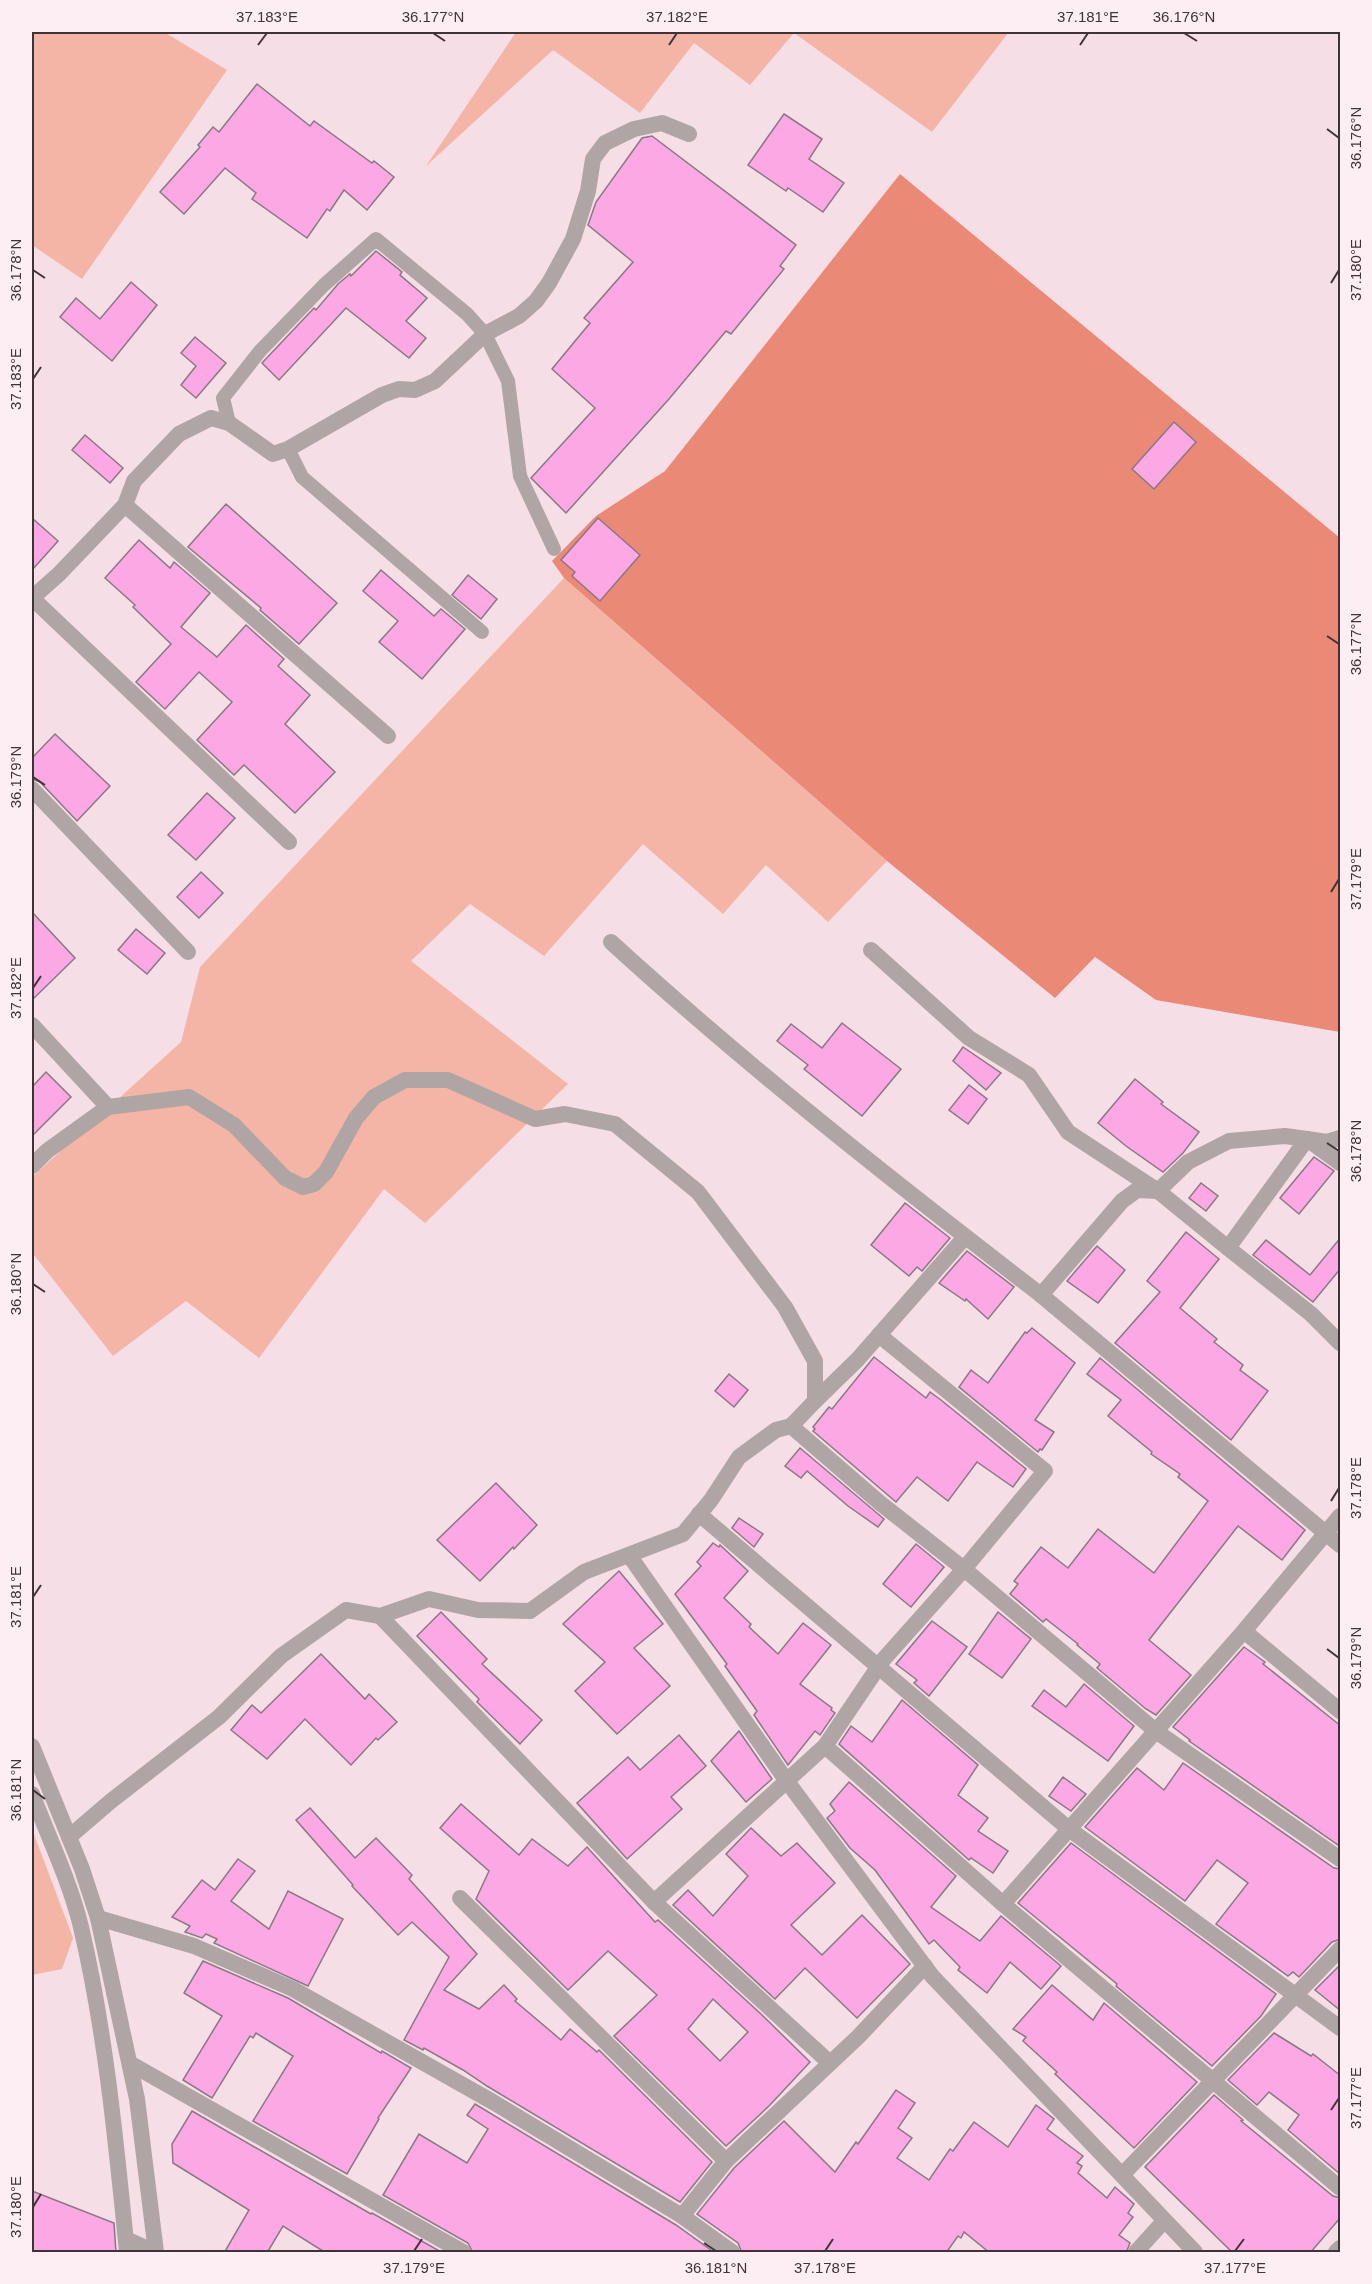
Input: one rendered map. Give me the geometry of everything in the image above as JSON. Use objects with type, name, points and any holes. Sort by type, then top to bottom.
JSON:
[{"type":"street","points":[[289,842],[32,598],[125,505],[134,481],[179,434],[211,417],[229,423],[273,453],[288,448],[382,395],[399,389],[415,390],[435,381],[485,334],[519,316],[536,301],[549,284],[573,239],[588,191],[593,159],[605,143],[634,129],[662,123],[689,134]]},
{"type":"street","points":[[125,505],[388,736]]},
{"type":"street","points":[[32,789],[188,952]]},
{"type":"street","points":[[611,942],[674,999],[965,1237],[1041,1295],[1341,1545]]},
{"type":"street","points":[[871,950],[969,1038],[1029,1075],[1068,1132],[1158,1191],[1311,1314],[1341,1343]]},
{"type":"street","points":[[32,1025],[108,1107]]},
{"type":"street","points":[[32,1166],[47,1151],[108,1107],[189,1097],[234,1125],[285,1178],[303,1187],[314,1184],[326,1172],[356,1118],[374,1097],[405,1080],[448,1080],[536,1119],[565,1114],[615,1124],[698,1192],[785,1308],[815,1361],[815,1401]]},
{"type":"street","points":[[1041,1295],[1122,1201],[1137,1190],[1158,1191],[1188,1162],[1229,1141],[1285,1136],[1327,1142],[1341,1138]]},
{"type":"street","points":[[1307,1139],[1341,1163]]},
{"type":"street","points":[[1228,1248],[1307,1139]]},
{"type":"street","points":[[69,1838],[111,1801],[219,1717],[280,1656],[346,1610],[380,1616],[429,1599],[478,1610],[530,1611],[584,1572],[682,1534],[711,1500],[739,1457],[776,1430],[791,1426],[879,1335],[965,1237]]},
{"type":"street","points":[[654,1902],[825,1746],[879,1666],[1045,1472],[879,1335]]},
{"type":"street","points":[[791,1426],[880,1503],[964,1569],[1157,1732],[1341,1859]]},
{"type":"street","points":[[699,1514],[1069,1829],[1341,2028]]},
{"type":"street","points":[[1003,1904],[1157,1732],[1341,1516]]},
{"type":"street","points":[[629,1555],[786,1780],[940,1985],[1195,2253]]},
{"type":"street","points":[[380,1616],[654,1902],[830,2063]]},
{"type":"street","points":[[1244,1631],[1341,1711]]},
{"type":"street","points":[[32,1746],[98,1918],[137,2099],[156,2253],[127,2246],[106,2052],[81,1925],[32,1794]]},
{"type":"street","points":[[825,1746],[1003,1904],[1341,2188]]},
{"type":"street","points":[[460,1898],[726,2161]]},
{"type":"street","points":[[98,1918],[194,1947],[293,1989],[493,2102],[682,2216],[732,2253]]},
{"type":"street","points":[[1122,2175],[1341,1948]]},
{"type":"street","points":[[682,2216],[726,2161],[830,2063],[925,1966]]},
{"type":"street","points":[[130,2064],[463,2253]]},
{"type":"street","points":[[1137,2253],[1164,2221]]},
{"type":"street","points":[[1336,2253],[1341,2247]]},
{"type":"lane","points":[[229,423],[223,398],[260,351],[324,285],[376,239],[467,314],[485,334],[508,381],[520,476],[554,549]]},
{"type":"lane","points":[[288,448],[302,477],[482,632]]},
{"type":"shaded area","points":[[32,32],[164,32],[227,70],[82,279],[32,245]]},
{"type":"shaded area","points":[[516,32],[1009,32],[932,132],[794,33],[750,85],[694,43],[640,113],[553,50],[426,166]]},
{"type":"shaded area","points":[[900,174],[1340,538],[1340,1032],[1156,1000],[1095,957],[1055,998],[887,861],[564,578],[552,561],[596,516],[665,471]]},
{"type":"shaded area","points":[[564,578],[887,861],[828,922],[766,865],[723,914],[643,844],[544,956],[470,904],[411,961],[568,1084],[425,1223],[384,1189],[259,1358],[186,1301],[113,1356],[34,1255],[32,1256],[32,1177],[181,1042],[200,967]]},
{"type":"shaded area","points":[[32,1829],[73,1938],[62,1969],[32,1975]]},
{"type":"building","points":[[257,84],[310,126],[314,121],[394,177],[367,210],[344,190],[330,211],[327,209],[307,238],[252,199],[256,193],[225,168],[184,214],[160,192],[200,147],[198,145],[213,127],[219,132]]},
{"type":"building","points":[[784,114],[822,139],[809,159],[844,183],[823,212],[788,188],[786,191],[748,165]]},
{"type":"building","points":[[652,136],[796,245],[780,266],[784,269],[731,334],[726,331],[669,399],[566,513],[531,478],[595,408],[552,369],[590,323],[584,318],[633,262],[588,225],[596,202],[642,138]]},
{"type":"building","points":[[376,251],[402,272],[400,275],[427,298],[406,321],[426,338],[409,358],[346,308],[279,380],[262,363],[314,308],[316,310],[338,284],[350,274],[351,276]]},
{"type":"building","points":[[131,282],[157,305],[112,361],[60,317],[76,298],[100,319]]},
{"type":"building","points":[[195,337],[226,363],[196,398],[181,385],[196,366],[181,353]]},
{"type":"building","points":[[1174,422],[1196,442],[1154,489],[1132,469]]},
{"type":"building","points":[[85,435],[123,468],[110,483],[72,450]]},
{"type":"building","points":[[226,504],[337,603],[299,644],[260,610],[261,608],[188,547]]},
{"type":"building","points":[[32,518],[58,541],[32,570]]},
{"type":"building","points":[[598,518],[640,555],[600,601],[572,576],[575,572],[561,560]]},
{"type":"building","points":[[139,540],[170,568],[174,562],[210,593],[181,627],[217,657],[246,625],[284,659],[278,666],[310,695],[285,724],[335,772],[295,813],[244,765],[234,775],[197,740],[232,702],[199,672],[165,709],[136,682],[171,644],[133,607],[135,605],[105,578]]},
{"type":"building","points":[[381,570],[434,616],[441,609],[465,629],[422,679],[379,642],[398,621],[363,591]]},
{"type":"building","points":[[468,575],[497,599],[481,619],[452,595]]},
{"type":"building","points":[[55,734],[110,786],[77,821],[40,782],[32,779],[32,758]]},
{"type":"building","points":[[207,793],[235,818],[196,860],[168,835]]},
{"type":"building","points":[[201,872],[223,893],[199,918],[177,897]]},
{"type":"building","points":[[32,912],[75,958],[32,1000]]},
{"type":"building","points":[[136,929],[165,953],[147,974],[118,950]]},
{"type":"building","points":[[842,1023],[901,1069],[862,1116],[804,1069],[808,1065],[777,1041],[791,1024],[822,1048]]},
{"type":"building","points":[[963,1047],[1001,1073],[986,1090],[953,1061]]},
{"type":"building","points":[[46,1072],[71,1097],[32,1136],[32,1087]]},
{"type":"building","points":[[1135,1079],[1163,1102],[1161,1104],[1199,1132],[1183,1153],[1163,1172],[1098,1123]]},
{"type":"building","points":[[969,1085],[987,1099],[968,1124],[949,1110]]},
{"type":"building","points":[[1314,1157],[1334,1171],[1299,1214],[1280,1198]]},
{"type":"building","points":[[1201,1183],[1218,1196],[1206,1211],[1189,1198]]},
{"type":"building","points":[[905,1203],[950,1238],[922,1271],[917,1267],[909,1276],[871,1245]]},
{"type":"building","points":[[1186,1232],[1219,1259],[1180,1308],[1217,1339],[1214,1342],[1243,1365],[1240,1370],[1268,1391],[1231,1440],[1115,1343],[1160,1292],[1147,1281]]},
{"type":"building","points":[[1341,1237],[1341,1268],[1313,1302],[1253,1255],[1266,1240],[1310,1275]]},
{"type":"building","points":[[1097,1246],[1125,1270],[1098,1303],[1067,1281]]},
{"type":"building","points":[[967,1251],[1014,1287],[988,1319],[966,1299],[965,1301],[939,1283]]},
{"type":"building","points":[[1032,1328],[1075,1363],[1035,1420],[1054,1432],[1042,1450],[1038,1452],[959,1387],[971,1370],[988,1383],[1025,1332],[1027,1333]]},
{"type":"building","points":[[874,1357],[926,1398],[930,1392],[941,1400],[1026,1469],[1013,1487],[977,1462],[948,1501],[917,1477],[896,1502],[813,1431],[815,1429],[813,1427],[829,1407],[832,1409]]},
{"type":"building","points":[[1100,1358],[1305,1530],[1282,1560],[1238,1526],[1149,1640],[1191,1675],[1156,1715],[1097,1668],[1100,1664],[1078,1644],[1046,1619],[1043,1622],[1010,1594],[1018,1584],[1014,1581],[1041,1547],[1068,1568],[1098,1529],[1154,1573],[1208,1501],[1178,1477],[1180,1474],[1151,1454],[1152,1452],[1108,1416],[1121,1400],[1087,1374]]},
{"type":"building","points":[[729,1374],[748,1390],[734,1407],[715,1391]]},
{"type":"building","points":[[800,1448],[884,1519],[878,1527],[848,1506],[807,1471],[801,1478],[785,1466]]},
{"type":"building","points":[[496,1483],[537,1525],[480,1581],[437,1540]]},
{"type":"building","points":[[739,1518],[763,1534],[754,1547],[732,1528]]},
{"type":"building","points":[[713,1543],[719,1547],[720,1545],[748,1571],[724,1598],[751,1624],[749,1627],[778,1654],[803,1623],[831,1645],[800,1684],[832,1708],[831,1710],[835,1713],[820,1735],[815,1731],[788,1765],[754,1715],[757,1711],[725,1666],[727,1664],[675,1594],[701,1566],[697,1562]]},
{"type":"building","points":[[916,1544],[944,1567],[911,1607],[883,1584]]},
{"type":"building","points":[[619,1571],[663,1624],[634,1648],[670,1686],[617,1734],[575,1691],[605,1662],[563,1624]]},
{"type":"building","points":[[441,1612],[487,1659],[482,1664],[542,1720],[520,1744],[477,1702],[479,1699],[417,1636]]},
{"type":"building","points":[[998,1612],[1031,1639],[1002,1678],[969,1654]]},
{"type":"building","points":[[932,1621],[967,1647],[929,1696],[914,1683],[917,1680],[896,1664]]},
{"type":"building","points":[[1244,1647],[1341,1726],[1341,1847],[1189,1741],[1173,1727]]},
{"type":"building","points":[[321,1654],[365,1699],[369,1694],[397,1722],[378,1740],[376,1738],[351,1765],[305,1719],[267,1759],[231,1730],[252,1705],[261,1713]]},
{"type":"building","points":[[1084,1684],[1134,1726],[1108,1761],[1032,1706],[1044,1690],[1066,1707]]},
{"type":"building","points":[[902,1700],[978,1765],[958,1795],[988,1818],[978,1831],[1008,1851],[993,1873],[971,1858],[969,1860],[839,1744],[851,1726],[872,1742]]},
{"type":"building","points":[[739,1731],[772,1779],[746,1802],[711,1761]]},
{"type":"building","points":[[679,1735],[706,1766],[671,1797],[682,1809],[627,1859],[577,1803],[628,1757],[640,1770]]},
{"type":"building","points":[[1183,1763],[1334,1868],[1341,1869],[1341,1939],[1332,1942],[1299,1977],[1293,1972],[1288,1976],[1216,1924],[1248,1883],[1217,1860],[1185,1901],[1085,1827],[1137,1768],[1164,1790]]},
{"type":"building","points":[[1063,1777],[1086,1794],[1071,1811],[1049,1796]]},
{"type":"building","points":[[849,1782],[956,1876],[931,1907],[980,1941],[1001,1916],[1061,1966],[1041,1989],[1010,1962],[987,1993],[958,1970],[960,1967],[934,1940],[929,1944],[875,1870],[850,1848],[827,1818],[835,1811],[830,1804]]},
{"type":"building","points":[[461,1804],[519,1855],[532,1839],[568,1866],[587,1847],[655,1922],[658,1920],[810,2062],[769,2106],[726,2146],[614,2036],[657,1995],[608,1951],[568,1990],[476,1899],[489,1871],[440,1828]],"holes":[[[713,1999],[748,2032],[720,2061],[688,2029]]]},
{"type":"building","points":[[310,1808],[355,1858],[376,1838],[412,1875],[409,1879],[477,1954],[444,1990],[479,2009],[504,1985],[517,1999],[515,2001],[561,2040],[570,2029],[597,2052],[599,2050],[712,2162],[680,2202],[463,2070],[424,2048],[423,2050],[404,2040],[449,1957],[412,1922],[398,1935],[352,1886],[296,1820]]},
{"type":"building","points":[[751,1828],[781,1856],[797,1843],[835,1883],[791,1925],[822,1955],[862,1915],[910,1964],[857,2018],[805,1968],[775,1999],[673,1905],[688,1890],[713,1916],[748,1876],[726,1854]]},
{"type":"building","points":[[1071,1843],[1276,1994],[1261,2016],[1212,2066],[1018,1903]]},
{"type":"building","points":[[238,1859],[255,1871],[231,1901],[269,1929],[288,1891],[343,1919],[308,1986],[214,1943],[217,1939],[206,1934],[202,1938],[185,1932],[190,1926],[172,1917],[202,1880],[215,1890]]},
{"type":"building","points":[[203,1961],[288,1998],[381,2053],[382,2051],[411,2068],[378,2118],[347,2174],[253,2121],[293,2056],[256,2033],[253,2038],[250,2036],[212,2098],[183,2080],[222,2016],[184,1993]]},
{"type":"building","points":[[1341,1964],[1341,2011],[1315,1990]]},
{"type":"building","points":[[1052,1985],[1093,2020],[1104,2003],[1197,2082],[1134,2148],[1055,2074],[1057,2072],[1023,2041],[1026,2037],[1013,2029]]},
{"type":"building","points":[[1274,2033],[1311,2056],[1313,2054],[1341,2076],[1341,2175],[1288,2130],[1299,2115],[1269,2092],[1257,2105],[1228,2080]]},
{"type":"building","points":[[896,2090],[915,2103],[898,2128],[912,2138],[897,2158],[929,2180],[950,2149],[953,2151],[974,2122],[1008,2147],[1036,2105],[1054,2119],[1047,2129],[1083,2156],[1077,2163],[1082,2166],[1078,2173],[1107,2198],[1115,2187],[1134,2204],[1128,2213],[1133,2217],[1119,2235],[1130,2243],[1126,2253],[990,2253],[964,2232],[961,2238],[958,2236],[946,2253],[742,2253],[738,2243],[697,2214],[734,2168],[784,2121],[835,2172]]},
{"type":"building","points":[[1214,2095],[1243,2120],[1241,2121],[1333,2196],[1341,2198],[1341,2217],[1310,2253],[1233,2253],[1145,2167]]},
{"type":"building","points":[[475,2104],[676,2225],[715,2253],[473,2253],[468,2243],[383,2195],[419,2134],[467,2163],[488,2129],[467,2115]]},
{"type":"building","points":[[192,2111],[443,2253],[326,2253],[283,2226],[267,2253],[224,2253],[249,2210],[173,2163],[172,2144]]},
{"type":"building","points":[[32,2191],[114,2223],[116,2253],[32,2253]]}]
